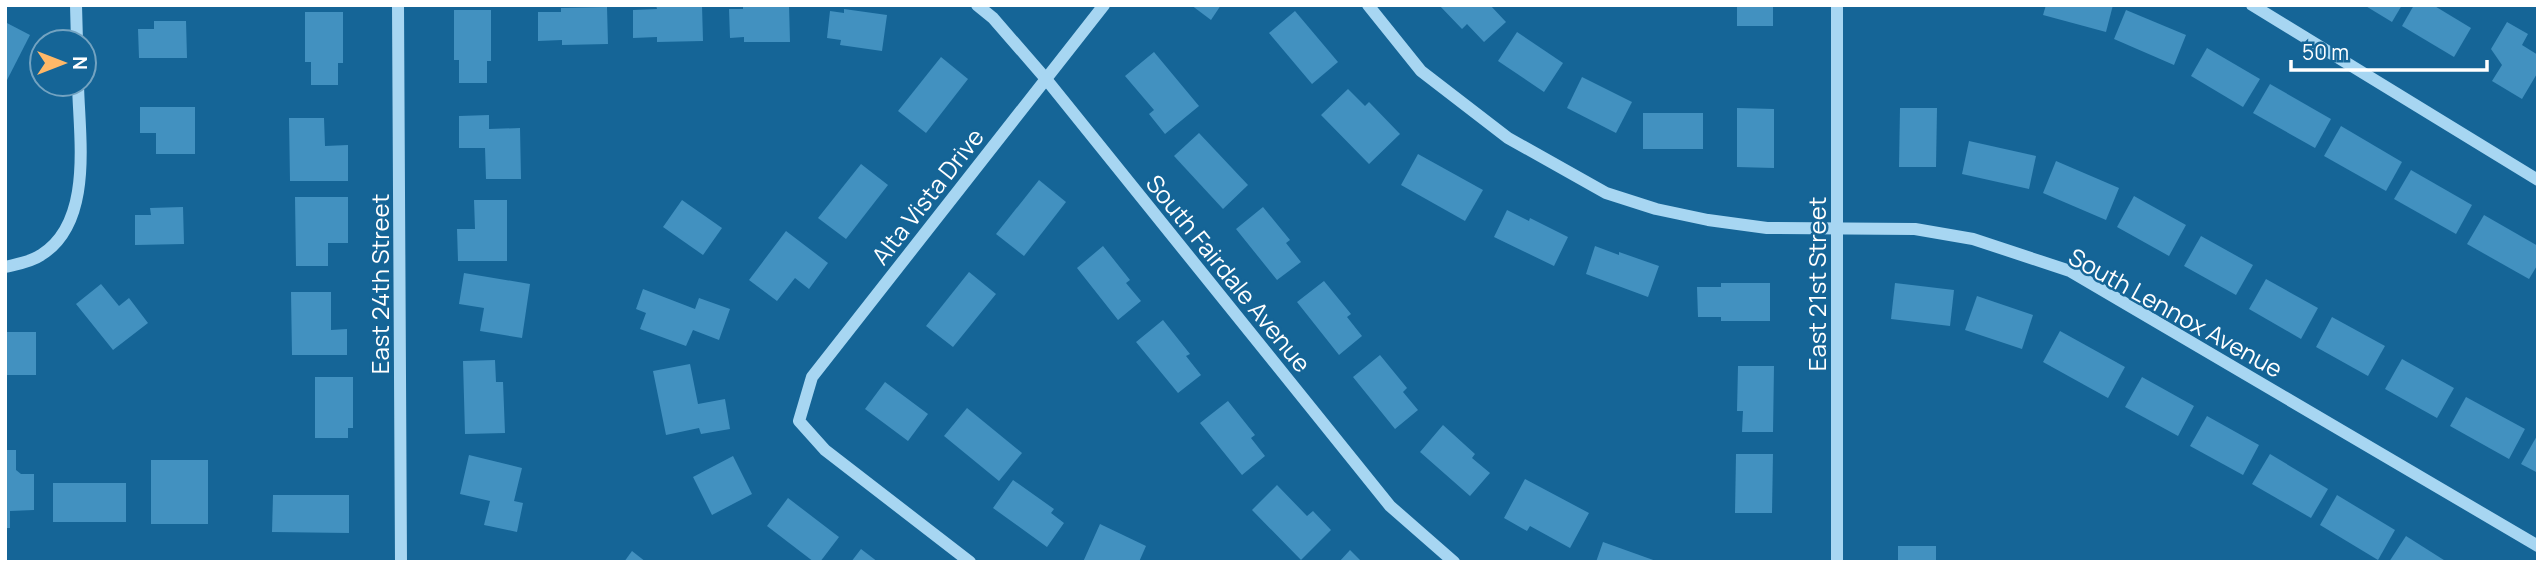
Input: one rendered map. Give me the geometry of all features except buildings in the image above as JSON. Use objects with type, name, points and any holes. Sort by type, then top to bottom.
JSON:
[{"type":"street","points":[[76,5],[77,28]]},
{"type":"street","name":"East 24th Street","points":[[398,5],[401,562]]},
{"type":"street","name":"South Fairdale Avenue","points":[[977,5],[993,18],[1046,79],[1390,506],[1454,562]]},
{"type":"street","name":"Alta Vista Drive","points":[[970,562],[825,450],[799,421],[812,377],[1104,5]]},
{"type":"street","name":"South Lennox Avenue","points":[[1368,5],[1421,71],[1508,138],[1606,193],[1656,209],[1767,228],[1914,229],[1973,239],[2070,271],[2538,546]]},
{"type":"street","name":"East 21st Street","points":[[1837,5],[1837,562]]},
{"type":"street","points":[[2252,5],[2538,180]]},
{"type":"street","points":[[5,267],[38,257],[60,238],[71,218],[79,180],[78,98]]}]
